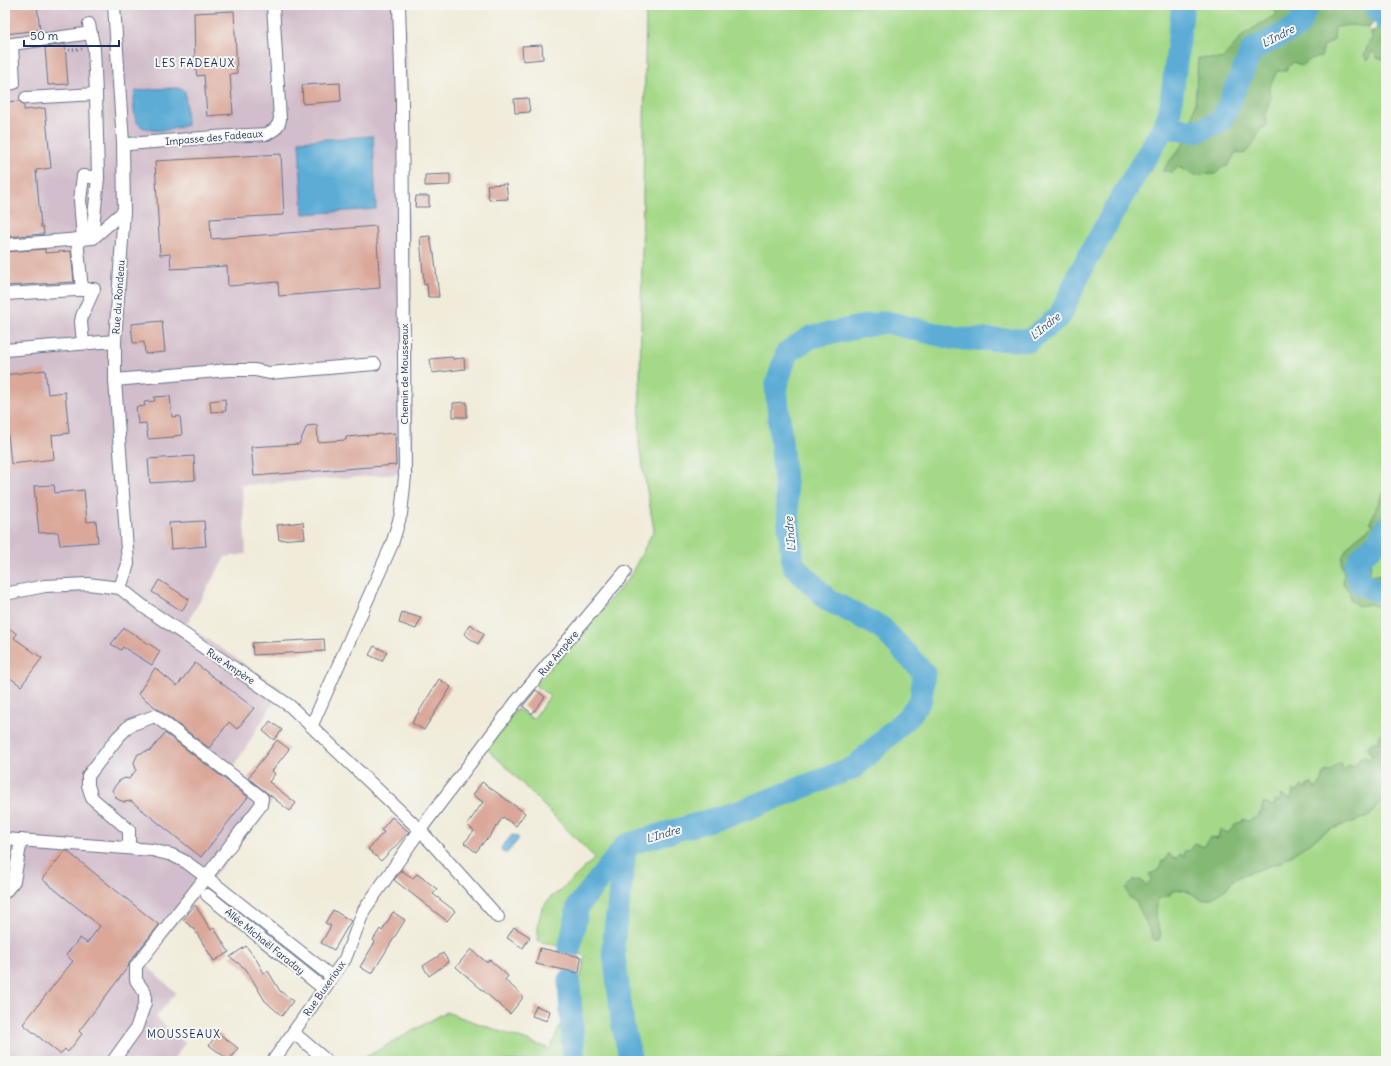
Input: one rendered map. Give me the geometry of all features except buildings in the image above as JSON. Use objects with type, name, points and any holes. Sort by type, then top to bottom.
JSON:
[{"type":"street","name":"Rue du Rondeau","points":[[114,5],[123,143],[124,211],[115,341],[115,380],[128,564],[120,588]]},
{"type":"street","name":"Impasse des Fadeaux","points":[[123,143],[129,144],[267,134],[275,129],[280,119],[273,5]]},
{"type":"street","name":"Chemin de Mousseaux","points":[[312,725],[392,544],[401,514],[405,468],[402,102],[399,5]]},
{"type":"street","points":[[5,85],[14,84],[9,44],[90,29],[94,49],[98,178],[83,176],[80,200],[85,239],[82,290]]},
{"type":"street","points":[[26,98],[96,94]]},
{"type":"street","points":[[5,245],[85,239],[124,211]]},
{"type":"street","points":[[5,294],[94,289],[82,316],[82,343]]},
{"type":"street","points":[[5,350],[115,341]]},
{"type":"street","points":[[115,380],[228,370],[255,370],[269,373],[375,364]]},
{"type":"street","name":"Rue Ampère","points":[[420,830],[516,702],[625,572]]},
{"type":"street","points":[[5,594],[45,586],[88,584],[120,588]]},
{"type":"street","name":"Rue Ampère","points":[[120,588],[144,607],[290,706],[312,725],[420,830],[498,917]]},
{"type":"street","points":[[113,1061],[136,1029],[145,1003],[145,993],[136,980],[136,966],[261,805],[262,798],[155,716],[130,725],[118,737],[88,776],[88,785],[92,798],[129,830],[129,847]]},
{"type":"street","name":"Rue Buxerioux","points":[[273,1061],[294,1033],[344,959],[364,910],[420,830]]},
{"type":"street","points":[[5,839],[129,847],[152,850],[172,855],[186,862],[206,877],[332,977]]},
{"type":"street","points":[[5,892],[14,881],[21,840]]},
{"type":"street","name":"Allée Michaël Faraday","points":[[207,895],[323,988]]},
{"type":"street","points":[[294,1033],[327,1061]]},
{"type":"shaded area","points":[[5,5],[404,5],[406,35],[413,473],[242,485],[246,554],[225,557],[186,625],[282,689],[233,768],[273,800],[145,964],[176,993],[156,1017],[185,1043],[172,1061],[5,1061]]},
{"type":"green space","points":[[646,5],[1361,5],[1374,43],[1386,40],[1386,1061],[359,1061],[446,1012],[550,1049],[581,976],[585,956],[562,947],[538,941],[538,923],[542,908],[551,897],[560,891],[595,858],[486,748],[517,709],[533,719],[550,696],[535,685],[629,578],[654,530],[639,445]]},
{"type":"green space","points":[[1272,5],[1386,5],[1386,59],[1377,58],[1372,51],[1368,60],[1364,56],[1369,42],[1372,41],[1372,31],[1376,30],[1377,24],[1374,20],[1369,28],[1352,25],[1335,28],[1334,40],[1324,46],[1321,57],[1311,59],[1302,66],[1293,62],[1285,71],[1277,71],[1269,88],[1269,93],[1272,96],[1266,115],[1266,122],[1268,126],[1261,128],[1254,142],[1244,154],[1236,152],[1228,166],[1223,167],[1215,174],[1194,175],[1178,167],[1173,172],[1162,171],[1187,139],[1195,105],[1198,58],[1222,59],[1244,34],[1277,14]]},
{"type":"green space","points":[[1386,490],[1386,543],[1371,559],[1370,576],[1386,574],[1386,608],[1383,609],[1370,604],[1358,606],[1350,600],[1350,592],[1343,583],[1343,555],[1349,545],[1372,526],[1373,524],[1370,522],[1381,497]]},
{"type":"green space","points":[[1385,725],[1386,797],[1376,807],[1370,816],[1329,830],[1281,862],[1243,875],[1232,881],[1227,888],[1211,899],[1202,900],[1191,893],[1180,890],[1171,892],[1170,895],[1158,899],[1155,917],[1161,934],[1159,940],[1154,940],[1136,901],[1129,897],[1126,888],[1133,881],[1141,880],[1146,886],[1152,879],[1149,874],[1159,870],[1162,861],[1165,861],[1169,853],[1171,857],[1177,859],[1180,854],[1184,857],[1184,851],[1191,850],[1195,843],[1204,847],[1210,837],[1218,839],[1220,829],[1228,833],[1237,823],[1242,822],[1243,819],[1249,821],[1257,816],[1261,812],[1263,803],[1274,806],[1275,800],[1280,802],[1281,794],[1284,797],[1291,799],[1293,790],[1297,792],[1302,786],[1307,789],[1307,785],[1312,784],[1314,788],[1317,788],[1325,771],[1329,772],[1340,762],[1342,770],[1344,770],[1349,765],[1354,767],[1361,756],[1369,759],[1372,756],[1367,748],[1372,742],[1380,742],[1379,737],[1385,730]]},
{"type":"water","points":[[177,88],[185,91],[187,125],[171,129],[154,130],[146,129],[140,125],[136,119],[134,110],[136,91]]},
{"type":"water","points":[[373,136],[376,209],[303,214],[299,141]]},
{"type":"water","points":[[512,835],[518,837],[518,840],[507,853],[504,853],[501,848]]},
{"type":"waterway","name":"L'Indre","points":[[569,951],[578,906],[626,845],[741,811],[855,767],[910,715],[921,699],[924,673],[882,628],[828,600],[793,565],[776,387],[787,352],[811,337],[886,322],[956,339],[1030,340],[1060,316],[1079,274],[1120,200],[1164,127],[1170,111],[1183,5]]},
{"type":"waterway","name":"L'Indre","points":[[1164,127],[1199,131],[1222,120],[1252,50],[1299,26],[1308,5]]},
{"type":"waterway","name":"L'Indre","points":[[1375,5],[1386,20]]},
{"type":"waterway","name":"L'Indre","points":[[1386,528],[1378,541],[1360,558],[1355,568],[1360,583],[1377,591],[1386,589]]},
{"type":"waterway","points":[[626,845],[613,946],[623,1026],[631,1061]]},
{"type":"waterway","name":"L'Indre","points":[[569,981],[574,1061]]},
{"type":"district","name":"LES FADEAUX","points":[[195,63]]},
{"type":"district","name":"MOUSSEAUX","points":[[184,1034]]}]
